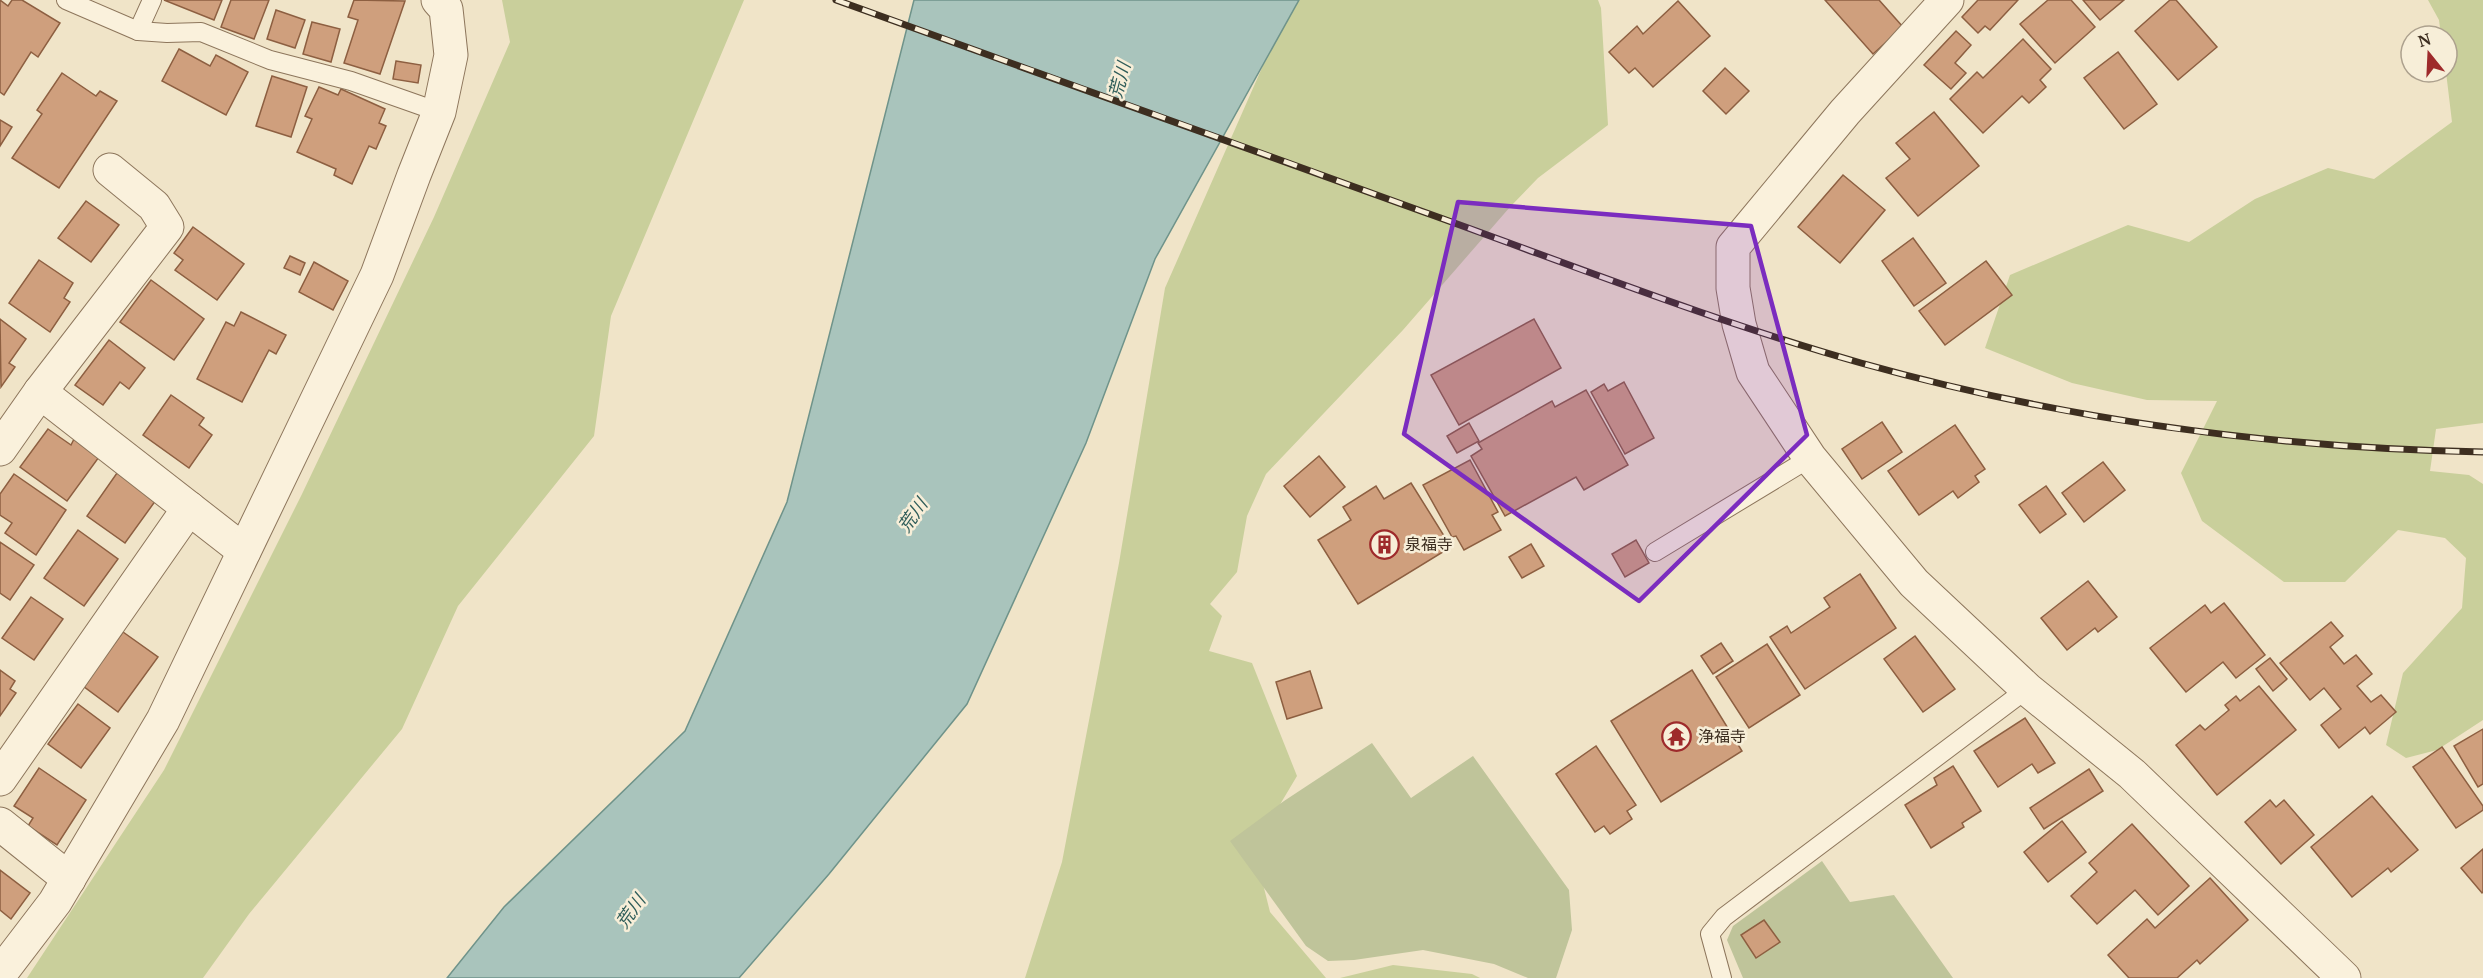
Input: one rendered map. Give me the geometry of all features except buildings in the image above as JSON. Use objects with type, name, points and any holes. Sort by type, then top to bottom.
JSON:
[{"type":"street","points":[[0,974],[55,902],[164,720],[377,276],[439,112],[451,55],[446,9],[438,0]]},
{"type":"street","points":[[1947,0],[1845,112],[1733,247],[1733,288],[1739,324],[1753,372],[1810,458],[1914,583],[2027,689],[2132,774],[2344,978]]},
{"type":"street","points":[[0,449],[40,392],[167,227],[154,206],[110,170]]},
{"type":"street","points":[[40,392],[244,550]]},
{"type":"street","points":[[0,779],[189,508]]},
{"type":"street","points":[[0,824],[69,879]]},
{"type":"lane","points":[[66,0],[138,30],[168,33],[201,32],[270,60],[351,81],[439,112]]},
{"type":"lane","points":[[138,30],[152,0]]},
{"type":"lane","points":[[1655,552],[1810,458]]},
{"type":"lane","points":[[1722,978],[1710,934],[1724,917],[2027,689]]},
{"type":"highlighted area","points":[[1458,202],[1751,226],[1807,435],[1639,601],[1404,434]]},
{"type":"green space","points":[[502,0],[744,0],[611,316],[594,436],[458,606],[402,729],[249,914],[203,978],[27,978],[164,770],[302,494],[434,217],[510,42]]},
{"type":"green space","points":[[1296,0],[1598,0],[1601,8],[1608,125],[1538,178],[1403,330],[1266,474],[1247,516],[1237,572],[1210,604],[1222,616],[1209,651],[1252,663],[1297,776],[1254,848],[1270,912],[1326,978],[1025,978],[1062,862],[1119,563],[1165,288],[1265,61]]},
{"type":"green space","points":[[2428,0],[2483,0],[2483,423],[2436,429],[2430,471],[2469,475],[2483,484],[2483,720],[2437,750],[2406,758],[2386,745],[2403,673],[2462,608],[2466,558],[2445,538],[2398,530],[2345,582],[2284,582],[2202,521],[2181,473],[2217,401],[2147,400],[2072,383],[1985,348],[2010,275],[2128,225],[2189,242],[2255,199],[2328,168],[2374,179],[2452,122],[2447,84],[2459,84],[2459,24],[2440,24]]},
{"type":"green space","points":[[1372,743],[1411,798],[1473,756],[1569,890],[1572,930],[1556,978],[1528,978],[1494,964],[1423,950],[1354,960],[1328,961],[1306,946],[1230,841],[1284,801]]},
{"type":"green space","points":[[1822,861],[1850,902],[1894,895],[1953,978],[1743,978],[1727,940],[1733,926]]},
{"type":"green space","points":[[1393,965],[1472,974],[1480,978],[1340,978]]},
{"type":"water","name":"荒川","points":[[914,0],[1299,0],[1155,259],[1086,443],[967,704],[829,874],[739,978],[447,978],[504,907],[685,731],[787,502]]},
{"type":"railway","points":[[836,0],[1640,291],[1805,347],[1861,363],[2014,400],[2169,427],[2325,444],[2483,452]]},
{"type":"place","name":"泉福寺","points":[[1384,544]]},
{"type":"place","name":"浄福寺","points":[[1677,736]]}]
